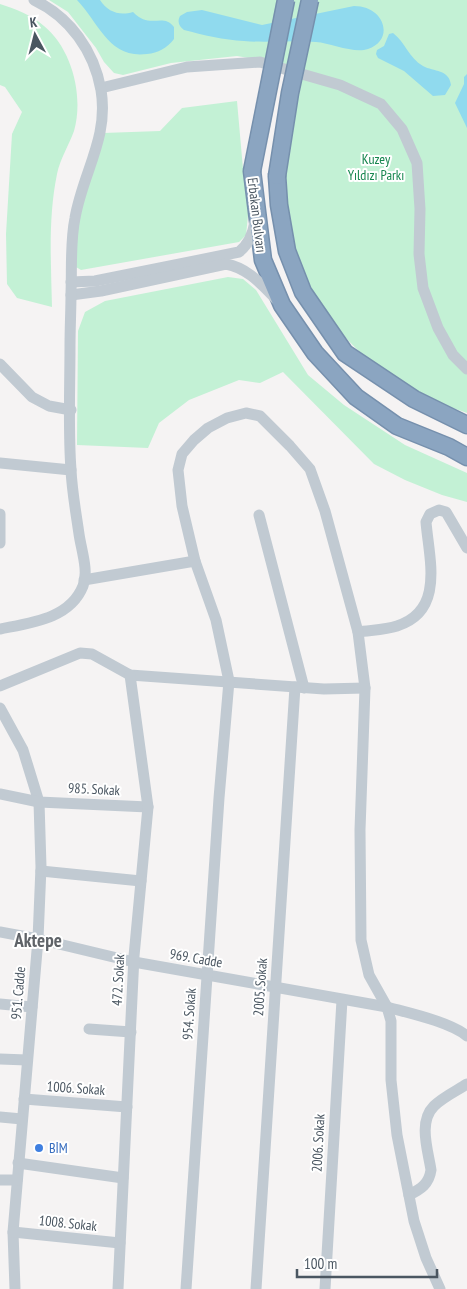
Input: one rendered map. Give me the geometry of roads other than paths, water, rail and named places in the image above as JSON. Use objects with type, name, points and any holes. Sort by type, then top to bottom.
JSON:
[{"type":"highway","name":"Erbakan Bulvarı","points":[[286,0],[252,171],[263,260],[282,305],[315,353],[356,397],[397,426],[467,456]]},
{"type":"highway","name":"Erbakan Bulvarı","points":[[310,0],[290,93],[277,176],[279,205],[287,251],[303,292],[346,353],[414,399],[467,425]]},
{"type":"street","points":[[0,629],[56,615],[76,597],[84,580],[71,470],[72,242],[76,212],[97,147],[102,125],[103,109],[101,88],[96,69],[84,43],[49,4],[34,0]]},
{"type":"street","points":[[101,88],[187,66],[260,62],[340,85],[381,104],[402,129],[417,163],[423,288],[441,334],[453,355],[467,369]]},
{"type":"street","points":[[72,282],[95,281],[239,252],[247,246],[254,231],[256,215]]},
{"type":"street","points":[[72,295],[101,291],[226,264],[236,266],[247,272],[282,305]]},
{"type":"street","points":[[0,364],[32,396],[49,406],[71,410]]},
{"type":"street","name":"954. Sokak","points":[[186,1289],[219,798],[229,681],[216,620],[195,560],[182,506],[178,470],[182,454],[208,428],[227,418],[246,413],[260,416],[310,469],[326,512],[358,632],[365,688],[360,830],[360,940],[369,974],[387,1007],[391,1021],[392,1098],[397,1135],[419,1238],[440,1289]]},
{"type":"street","points":[[0,463],[71,470]]},
{"type":"street","points":[[358,632],[395,627],[412,618],[423,607],[428,598],[432,579],[426,522],[430,514],[439,510],[446,512],[467,548]]},
{"type":"street","points":[[0,514],[0,544]]},
{"type":"street","name":"2005. Sokak","points":[[256,1289],[275,987],[300,687],[258,514]]},
{"type":"street","points":[[84,580],[96,580],[195,560]]},
{"type":"street","points":[[0,686],[80,653],[92,654],[130,675],[324,689],[365,688]]},
{"type":"street","name":"472. Sokak","points":[[118,1289],[134,962],[148,807],[130,675]]},
{"type":"street","name":"951. Cadde","points":[[0,708],[22,750],[39,802],[41,871],[38,939],[13,1232],[16,1289]]},
{"type":"street","name":"985. Sokak","points":[[0,794],[39,802],[148,807]]},
{"type":"street","points":[[41,871],[141,882]]},
{"type":"street","name":"969. Cadde","points":[[0,932],[134,962],[387,1007],[457,1029],[467,1036]]},
{"type":"street","name":"2006. Sokak","points":[[325,1289],[342,1000]]},
{"type":"street","points":[[0,1004],[32,1007]]},
{"type":"street","points":[[88,1029],[130,1032]]},
{"type":"street","points":[[0,1059],[27,1060]]},
{"type":"street","points":[[409,1195],[422,1188],[430,1177],[425,1123],[430,1111],[438,1102],[467,1084]]},
{"type":"street","name":"1006. Sokak","points":[[24,1099],[127,1107]]},
{"type":"street","points":[[0,1118],[22,1119]]},
{"type":"street","points":[[18,1163],[123,1178]]},
{"type":"street","points":[[0,1180],[17,1180]]},
{"type":"street","name":"1008. Sokak","points":[[13,1232],[120,1243]]},
{"type":"water","points":[[77,0],[100,0],[107,8],[114,12],[123,14],[133,12],[145,20],[161,20],[170,23],[174,27],[174,39],[159,51],[147,54],[134,54],[123,51],[106,38]]},
{"type":"water","points":[[354,6],[365,7],[373,11],[383,24],[382,38],[376,45],[368,49],[356,50],[316,42],[229,40],[184,30],[179,22],[180,16],[187,12],[202,10],[262,25]]},
{"type":"water","points":[[393,33],[418,63],[447,76],[451,85],[445,95],[433,96],[404,71],[378,58],[377,50],[384,46],[389,34]]},
{"type":"water","points":[[467,74],[467,128],[455,103],[464,84],[464,77]]},
{"type":"place","name":"BİM","points":[[39,1148]]},
{"type":"district","name":"Aktepe","points":[[38,940]]},
{"type":"park label","name":"Kuzey Yıldızı Parkı","points":[[376,168]]}]
